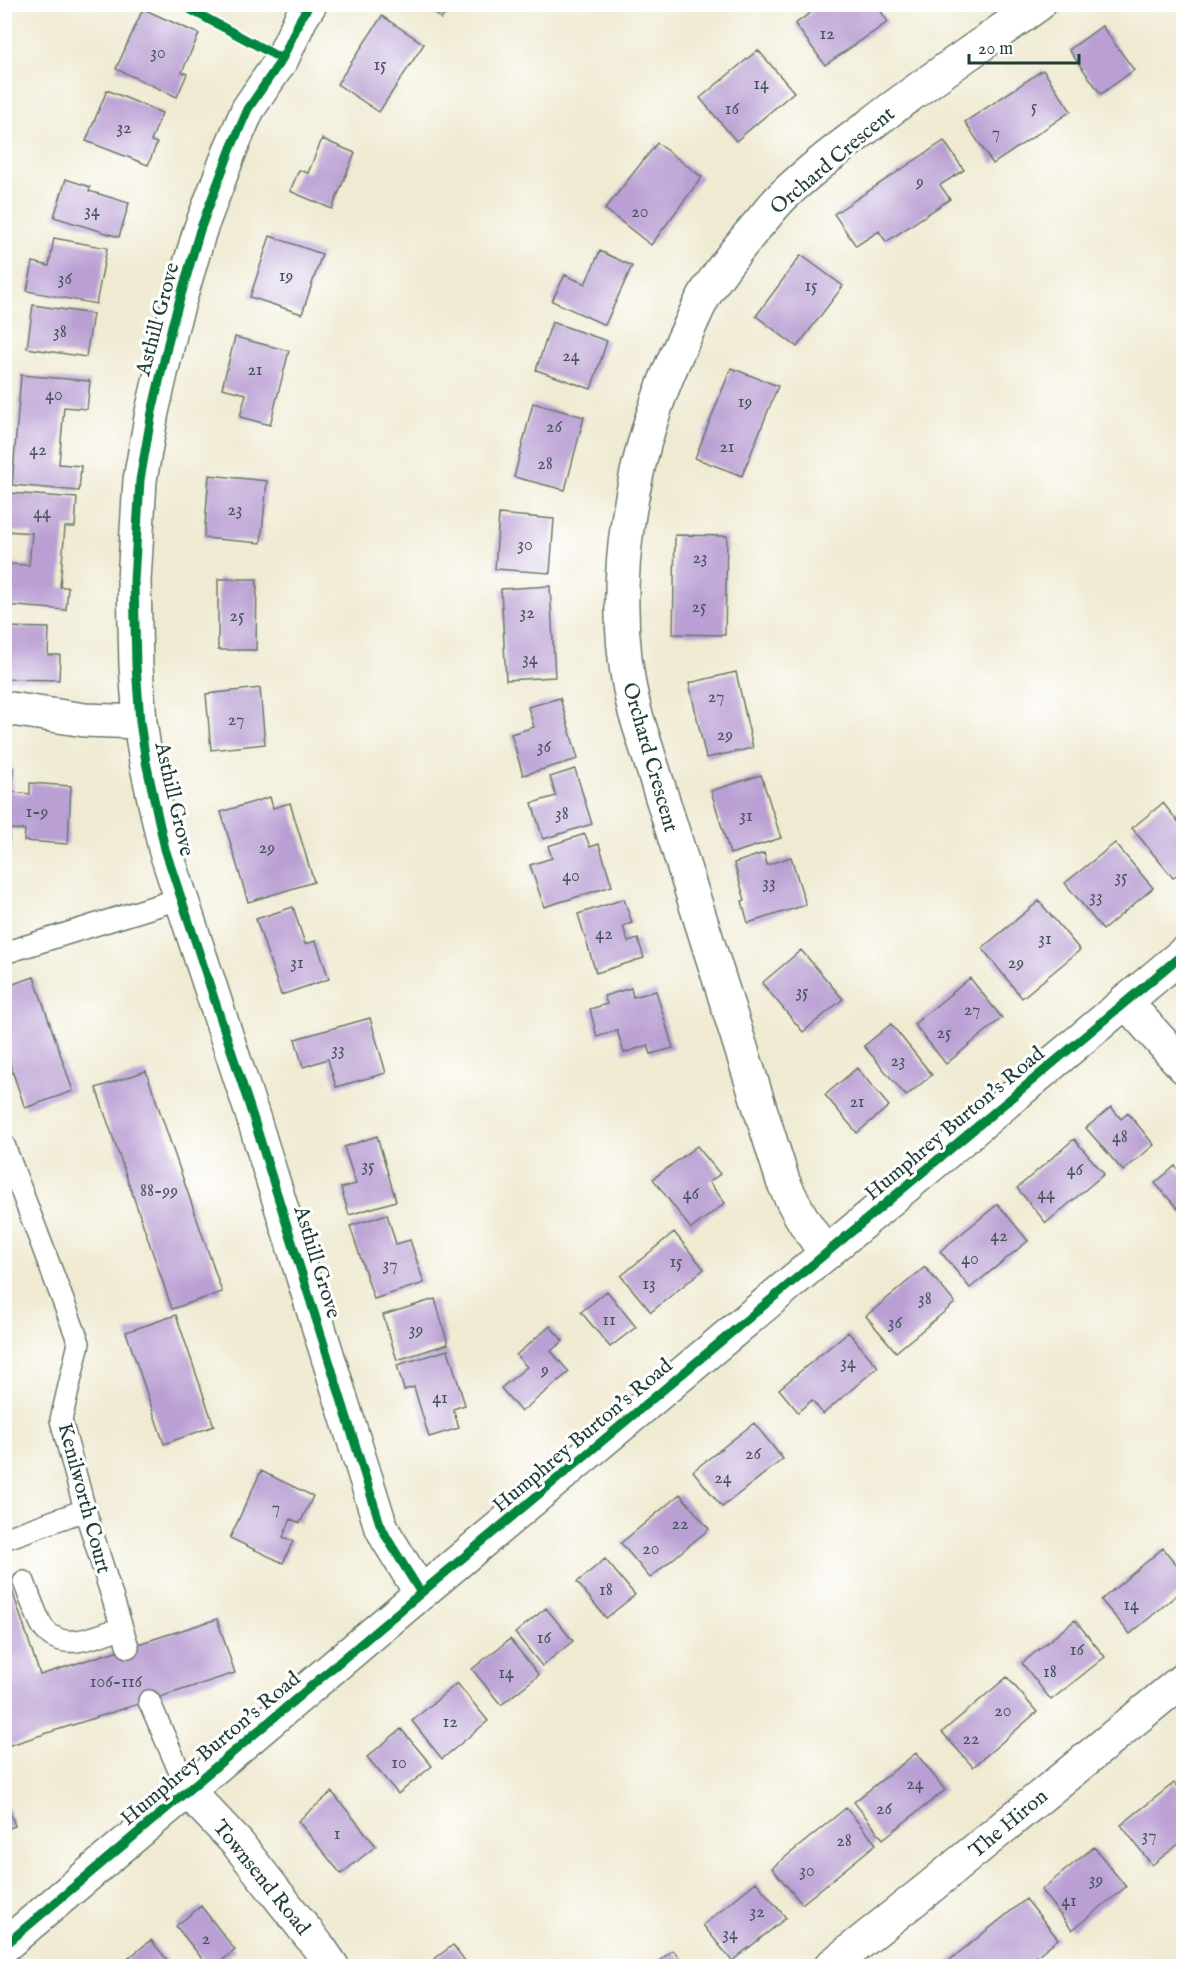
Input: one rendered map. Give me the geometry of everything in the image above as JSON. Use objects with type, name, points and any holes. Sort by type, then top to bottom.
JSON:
[{"type":"street","name":"Asthill Grove","points":[[310,4],[282,59],[248,109],[214,188],[185,278],[145,444],[137,511],[134,601],[136,666],[140,722],[154,803],[165,849],[265,1154],[378,1516],[387,1538],[421,1593]]},
{"type":"street","name":"Orchard Crescent","points":[[827,1253],[797,1212],[783,1181],[635,712],[626,667],[622,604],[630,508],[650,428],[670,366],[706,294],[746,239],[784,195],[844,144],[1039,4]]},
{"type":"street","points":[[4,708],[76,719],[140,722]]},
{"type":"street","name":"Humphrey Burton's Road","points":[[4,1946],[1184,953]]},
{"type":"street","points":[[1125,1001],[1184,1067]]},
{"type":"street","name":"The Hiron","points":[[831,1966],[1184,1679]]},
{"type":"street","name":"Townsend Road","points":[[188,1791],[238,1844],[332,1966]]},
{"type":"lane","points":[[4,953],[182,898]]},
{"type":"lane","name":"Kenilworth Court","points":[[4,1145],[79,1343],[61,1420],[85,1510],[125,1638],[79,1642],[62,1641],[45,1630],[24,1582]]},
{"type":"lane","points":[[4,1539],[85,1510]]},
{"type":"lane","points":[[149,1701],[188,1791]]},
{"type":"building","points":[[426,4],[455,4],[441,19]]},
{"type":"building","points":[[823,4],[876,4],[888,22],[825,65],[795,24]]},
{"type":"building","points":[[143,9],[199,34],[182,72],[187,74],[177,97],[116,69]]},
{"type":"building","points":[[382,16],[424,44],[379,112],[337,84]]},
{"type":"building","points":[[1102,26],[1134,70],[1101,94],[1069,50]]},
{"type":"building","points":[[758,50],[794,92],[736,141],[700,98]]},
{"type":"building","points":[[1043,70],[1071,111],[993,164],[965,122]]},
{"type":"building","points":[[107,90],[162,113],[151,141],[157,143],[148,165],[86,141]]},
{"type":"building","points":[[322,139],[355,153],[332,209],[290,191],[299,170],[308,173]]},
{"type":"building","points":[[944,141],[964,170],[940,185],[950,199],[886,242],[879,231],[856,246],[834,214]]},
{"type":"building","points":[[657,143],[702,177],[651,245],[605,209]]},
{"type":"building","points":[[66,179],[90,187],[89,191],[129,203],[119,237],[54,217]]},
{"type":"building","points":[[270,236],[322,254],[302,314],[250,297]]},
{"type":"building","points":[[54,238],[107,248],[96,304],[27,291],[33,262],[49,266]]},
{"type":"building","points":[[600,251],[632,266],[605,325],[552,301],[565,275],[585,284]]},
{"type":"building","points":[[801,255],[843,286],[797,347],[756,316]]},
{"type":"building","points":[[33,305],[93,314],[86,357],[27,348]]},
{"type":"building","points":[[552,322],[607,341],[591,389],[536,370]]},
{"type":"building","points":[[235,337],[289,351],[270,425],[240,417],[246,394],[222,388]]},
{"type":"building","points":[[731,368],[778,386],[742,476],[695,458]]},
{"type":"building","points":[[21,375],[90,381],[87,409],[64,407],[59,464],[81,466],[79,491],[12,485]]},
{"type":"building","points":[[533,403],[584,417],[565,490],[514,477]]},
{"type":"building","points":[[209,475],[267,481],[261,543],[204,538]]},
{"type":"building","points":[[10,493],[77,498],[75,527],[65,527],[60,587],[68,587],[66,610],[4,605],[4,564],[29,565],[32,533],[7,531]]},
{"type":"building","points":[[499,514],[554,519],[550,573],[495,569]]},
{"type":"building","points":[[675,535],[727,536],[725,635],[673,634]]},
{"type":"building","points":[[218,579],[257,579],[256,650],[218,650]]},
{"type":"building","points":[[550,586],[555,677],[506,680],[501,589]]},
{"type":"building","points":[[4,627],[49,628],[48,655],[60,655],[59,680],[4,679]]},
{"type":"building","points":[[736,672],[753,748],[706,758],[689,683]]},
{"type":"building","points":[[260,688],[265,744],[211,750],[206,694]]},
{"type":"building","points":[[560,698],[578,759],[523,775],[511,734],[534,727],[528,707]]},
{"type":"building","points":[[4,767],[13,768],[12,792],[30,794],[30,783],[71,786],[68,844],[24,841],[25,830],[10,829],[8,853],[4,853]]},
{"type":"building","points":[[575,769],[592,824],[543,839],[532,803],[556,796],[550,777]]},
{"type":"building","points":[[761,775],[781,838],[730,854],[711,791]]},
{"type":"building","points":[[270,797],[273,808],[290,803],[314,882],[248,902],[221,812]]},
{"type":"building","points":[[1163,803],[1184,829],[1184,869],[1173,878],[1132,828]]},
{"type":"building","points":[[585,834],[590,847],[599,844],[612,886],[544,907],[530,865],[552,858],[548,846]]},
{"type":"building","points":[[1115,843],[1153,888],[1103,930],[1065,883]]},
{"type":"building","points":[[764,853],[767,865],[791,857],[806,905],[748,923],[742,901],[745,900],[734,863]]},
{"type":"building","points":[[624,899],[632,923],[623,926],[628,942],[638,939],[644,958],[596,973],[578,914]]},
{"type":"building","points":[[1039,901],[1080,950],[1022,998],[982,948]]},
{"type":"building","points":[[293,907],[305,944],[316,941],[329,979],[281,995],[256,919]]},
{"type":"building","points":[[801,950],[843,999],[803,1032],[762,983]]},
{"type":"building","points":[[34,977],[73,1091],[25,1108],[4,1047],[4,987]]},
{"type":"building","points":[[970,978],[1002,1018],[946,1064],[914,1024]]},
{"type":"building","points":[[631,988],[633,997],[656,991],[673,1048],[651,1054],[648,1045],[624,1053],[617,1030],[597,1037],[590,1009],[607,1004],[604,996]]},
{"type":"building","points":[[370,1018],[386,1073],[336,1087],[328,1059],[303,1067],[295,1039]]},
{"type":"building","points":[[891,1024],[932,1075],[906,1096],[864,1046]]},
{"type":"building","points":[[857,1068],[889,1106],[857,1133],[825,1095]]},
{"type":"building","points":[[146,1071],[222,1292],[172,1309],[96,1088]]},
{"type":"building","points":[[1111,1107],[1121,1119],[1128,1113],[1154,1145],[1123,1171],[1086,1128]]},
{"type":"building","points":[[377,1136],[396,1201],[349,1215],[341,1188],[356,1184],[344,1147]]},
{"type":"building","points":[[1074,1139],[1104,1174],[1046,1223],[1017,1188]]},
{"type":"building","points":[[697,1146],[720,1174],[709,1182],[725,1203],[691,1229],[653,1179]]},
{"type":"building","points":[[1175,1166],[1184,1176],[1184,1216],[1155,1183]]},
{"type":"building","points":[[998,1204],[1028,1241],[970,1288],[940,1251]]},
{"type":"building","points":[[387,1214],[396,1244],[410,1240],[424,1283],[374,1299],[350,1226]]},
{"type":"building","points":[[674,1232],[704,1269],[651,1312],[621,1276]]},
{"type":"building","points":[[925,1267],[955,1303],[896,1352],[866,1316]]},
{"type":"building","points":[[607,1291],[636,1327],[610,1347],[581,1312]]},
{"type":"building","points":[[435,1299],[448,1344],[397,1360],[383,1315]]},
{"type":"building","points":[[176,1315],[214,1426],[164,1444],[126,1332]]},
{"type":"building","points":[[550,1326],[563,1341],[551,1351],[569,1372],[521,1412],[501,1388],[527,1367],[516,1355]]},
{"type":"building","points":[[848,1332],[878,1367],[823,1414],[812,1400],[798,1412],[779,1389]]},
{"type":"building","points":[[448,1350],[465,1405],[453,1409],[459,1428],[429,1437],[414,1387],[404,1390],[397,1365]]},
{"type":"building","points":[[754,1423],[783,1459],[722,1507],[693,1471]]},
{"type":"building","points":[[261,1471],[313,1496],[300,1523],[291,1519],[283,1537],[293,1541],[283,1563],[230,1538]]},
{"type":"building","points":[[680,1494],[709,1529],[650,1578],[621,1543]]},
{"type":"building","points":[[1163,1548],[1184,1574],[1184,1589],[1130,1634],[1101,1600]]},
{"type":"building","points":[[605,1559],[635,1595],[606,1618],[577,1582]]},
{"type":"building","points":[[4,1566],[40,1675],[217,1619],[235,1673],[4,1747]]},
{"type":"building","points":[[546,1608],[573,1641],[542,1666],[515,1633]]},
{"type":"building","points":[[1075,1620],[1105,1657],[1051,1700],[1022,1663]]},
{"type":"building","points":[[510,1639],[539,1675],[501,1705],[472,1669]]},
{"type":"building","points":[[1007,1677],[1037,1712],[973,1767],[942,1732]]},
{"type":"building","points":[[457,1683],[488,1721],[442,1759],[412,1721]]},
{"type":"building","points":[[401,1729],[432,1766],[398,1794],[367,1757]]},
{"type":"building","points":[[916,1753],[945,1790],[883,1839],[854,1802]]},
{"type":"building","points":[[1174,1783],[1184,1795],[1184,1840],[1152,1865],[1121,1825]]},
{"type":"building","points":[[332,1792],[376,1846],[341,1874],[298,1821]]},
{"type":"building","points":[[4,1796],[15,1826],[4,1830]]},
{"type":"building","points":[[846,1808],[876,1844],[802,1904],[772,1868]]},
{"type":"building","points":[[1094,1847],[1126,1887],[1072,1930],[1041,1890]]},
{"type":"building","points":[[756,1882],[786,1918],[732,1961],[703,1925]]},
{"type":"building","points":[[1026,1899],[1058,1939],[1024,1966],[949,1966],[946,1963]]},
{"type":"building","points":[[201,1906],[235,1950],[215,1966],[208,1966],[176,1926]]},
{"type":"building","points":[[151,1940],[172,1966],[119,1966]]},
{"type":"building","points":[[453,1945],[469,1966],[425,1966]]},
{"type":"building","points":[[673,1950],[687,1966],[653,1966]]},
{"type":"cycle path","points":[[180,4],[282,59]]},
{"type":"cycle path","points":[[310,4],[282,59],[248,109],[231,148],[200,230],[172,326],[152,412],[140,480],[134,581],[136,666],[140,722],[146,762],[165,849],[254,1120],[380,1524],[421,1593]]},
{"type":"cycle path","points":[[4,1946],[1184,953]]}]
